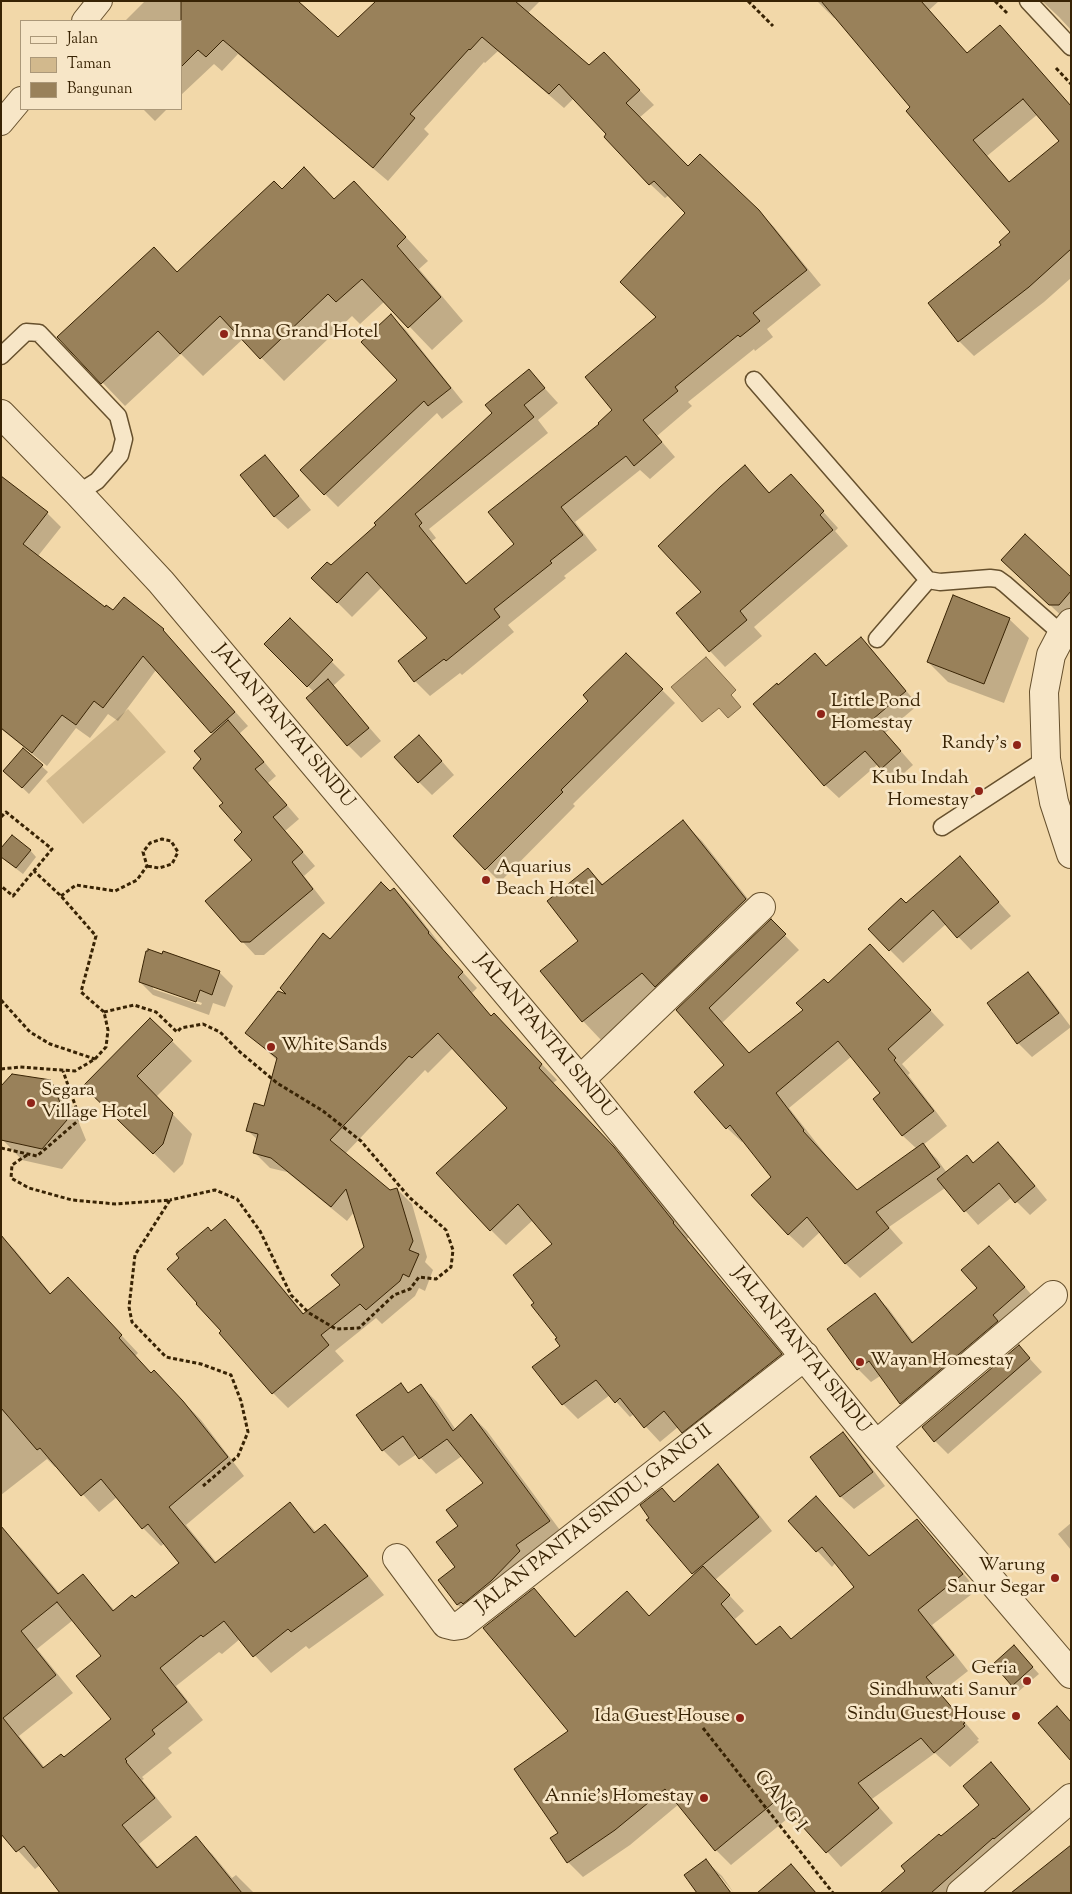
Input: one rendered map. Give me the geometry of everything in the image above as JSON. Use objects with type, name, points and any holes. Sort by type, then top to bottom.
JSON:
[{"type":"street","points":[[85,20],[100,1]]},
{"type":"street","points":[[1,124],[20,100]]},
{"type":"street","name":"JALAN PANTAI SINDU","points":[[1,414],[78,493],[167,590],[580,1080],[876,1445],[1071,1674]]},
{"type":"street","points":[[1066,628],[1051,655],[1044,692],[1046,759],[1054,802],[1071,854]]},
{"type":"street","points":[[580,1080],[761,906]]},
{"type":"street","points":[[876,1445],[1053,1295]]},
{"type":"street","name":"JALAN PANTAI SINDU, GANG II","points":[[397,1558],[446,1624],[454,1626],[461,1624],[805,1356]]},
{"type":"street","points":[[961,1893],[1071,1798]]},
{"type":"lane","points":[[1028,1],[1071,47]]},
{"type":"lane","points":[[1,356],[26,332],[39,333],[118,416],[124,439],[120,456],[97,481],[78,493]]},
{"type":"lane","points":[[754,380],[928,580],[940,582],[998,579],[1066,628]]},
{"type":"lane","points":[[877,639],[928,580]]},
{"type":"lane","points":[[942,827],[1046,759]]},
{"type":"path","points":[[748,1],[773,26]]},
{"type":"path","points":[[1,817],[6,812],[52,849],[13,896],[1,886]]},
{"type":"path","points":[[162,839],[171,841],[178,852],[172,864],[159,868],[147,866],[143,852],[150,843],[162,839]]},
{"type":"path","points":[[61,896],[76,885],[115,891],[137,880],[147,866]]},
{"type":"path","points":[[1,1069],[20,1067],[75,1071],[95,1059],[106,1047],[108,1030],[104,1012],[81,992],[96,936],[61,896],[34,871]]},
{"type":"path","points":[[1,1000],[30,1032],[50,1044],[95,1059]]},
{"type":"path","points":[[27,1155],[12,1165],[10,1178],[29,1188],[72,1200],[116,1204],[170,1200],[215,1190],[237,1199],[260,1231],[291,1295],[308,1313],[336,1329],[360,1328],[394,1295],[410,1289],[419,1277],[436,1278],[451,1267],[454,1250],[446,1230],[409,1197],[361,1141],[323,1110],[277,1083],[240,1052],[220,1032],[203,1024],[181,1028],[177,1032],[156,1012],[134,1005],[104,1012]]},
{"type":"path","points":[[1,1148],[37,1156],[80,1119],[63,1071]]},
{"type":"path","points":[[170,1200],[135,1255],[129,1307],[132,1322],[166,1357],[201,1364],[231,1375],[241,1401],[248,1432],[238,1456],[203,1486]]},
{"type":"path","name":"GANG I","points":[[703,1728],[833,1893]]},
{"type":"green space","points":[[128,709],[166,752],[83,824],[46,781]]},
{"type":"shaded area","points":[[706,657],[736,690],[731,695],[741,707],[728,718],[719,708],[702,722],[671,687]]},
{"type":"building","points":[[181,1],[298,1],[338,37],[376,1],[515,1],[589,65],[604,52],[640,90],[626,103],[688,166],[700,154],[759,210],[807,270],[753,313],[760,321],[740,337],[738,335],[675,387],[678,391],[643,420],[662,442],[634,466],[626,456],[561,507],[583,535],[550,561],[552,563],[494,609],[500,617],[446,661],[444,659],[414,682],[398,661],[427,638],[367,572],[337,603],[311,578],[327,562],[331,565],[376,525],[374,523],[492,413],[485,405],[529,369],[545,388],[524,405],[534,417],[415,514],[422,523],[419,526],[466,584],[514,544],[488,512],[599,424],[612,410],[585,377],[656,317],[620,282],[685,213],[654,181],[649,185],[604,137],[606,134],[559,84],[549,94],[482,37],[410,114],[415,118],[373,168],[223,40],[206,57],[198,50],[182,66]]},
{"type":"building","points":[[821,1],[921,1],[967,53],[1000,25],[1071,106],[1071,249],[1029,287],[958,342],[928,303],[1001,245],[999,242],[1010,232],[906,111],[910,107]],"holes":[[[1023,99],[1059,141],[1009,182],[973,140]]]},
{"type":"building","points":[[304,167],[334,199],[354,181],[406,237],[397,246],[441,297],[408,328],[362,279],[336,302],[328,294],[260,359],[220,316],[180,354],[158,331],[101,384],[57,337],[154,247],[177,272],[274,181],[282,189]]},
{"type":"building","points":[[391,314],[451,388],[428,406],[424,401],[324,495],[300,470],[397,380],[361,342]]},
{"type":"building","points":[[265,455],[299,496],[274,517],[240,475]]},
{"type":"building","points":[[745,465],[769,493],[791,474],[824,511],[820,515],[833,530],[740,611],[747,620],[709,652],[676,613],[701,592],[658,546]]},
{"type":"building","points":[[1,476],[48,512],[23,544],[105,607],[106,605],[113,610],[124,597],[164,629],[235,712],[211,733],[143,656],[103,708],[94,701],[76,725],[62,715],[32,753],[1,728]]},
{"type":"building","points":[[1025,534],[1071,577],[1071,591],[1059,605],[1049,605],[1001,560]]},
{"type":"building","points":[[953,595],[1010,618],[984,684],[927,662]]},
{"type":"building","points":[[290,618],[333,660],[307,687],[264,644]]},
{"type":"building","points":[[861,637],[906,691],[873,719],[901,751],[881,769],[865,751],[824,786],[753,704],[815,653],[826,666]]},
{"type":"building","points":[[626,653],[663,689],[561,790],[563,792],[485,870],[453,836],[588,701],[583,695]]},
{"type":"building","points":[[328,679],[369,728],[347,746],[306,698]]},
{"type":"building","points":[[228,720],[264,762],[255,769],[287,805],[273,817],[303,852],[292,862],[313,889],[250,942],[241,942],[205,901],[252,860],[234,840],[242,832],[219,806],[223,803],[193,768],[201,759],[194,751]]},
{"type":"building","points":[[419,735],[442,761],[418,783],[394,757]]},
{"type":"building","points":[[23,748],[43,765],[22,788],[3,771]]},
{"type":"building","points":[[683,820],[746,899],[655,987],[642,973],[582,1022],[540,971],[578,941],[547,901],[588,868],[602,885]]},
{"type":"building","points":[[12,835],[31,850],[16,868],[1,857],[1,848]]},
{"type":"building","points":[[960,856],[999,902],[957,938],[933,910],[889,951],[868,929],[901,898],[906,903]]},
{"type":"building","points":[[381,882],[390,891],[394,888],[428,933],[463,972],[458,977],[491,1016],[494,1013],[542,1064],[539,1068],[614,1147],[673,1223],[782,1354],[682,1433],[664,1411],[644,1428],[620,1398],[615,1403],[596,1380],[562,1405],[532,1367],[560,1346],[555,1339],[557,1338],[531,1305],[534,1303],[513,1275],[552,1244],[518,1204],[490,1231],[436,1173],[507,1108],[438,1033],[412,1058],[409,1056],[330,1140],[390,1190],[397,1188],[413,1241],[409,1250],[419,1254],[409,1277],[403,1274],[400,1281],[366,1310],[360,1304],[321,1335],[329,1345],[272,1394],[167,1269],[179,1258],[176,1254],[208,1227],[211,1231],[225,1219],[303,1314],[340,1285],[331,1275],[364,1247],[346,1189],[331,1207],[271,1158],[253,1153],[258,1134],[246,1131],[254,1103],[264,1106],[277,1058],[245,1033],[278,991],[286,994],[280,988],[323,933],[330,939]]},
{"type":"building","points":[[771,919],[786,934],[709,1008],[749,1053],[803,1010],[796,1003],[824,979],[828,983],[870,944],[931,1010],[888,1049],[896,1058],[894,1060],[934,1111],[902,1136],[873,1099],[880,1093],[838,1041],[776,1093],[803,1131],[857,1190],[923,1143],[940,1167],[876,1212],[889,1228],[845,1264],[807,1217],[788,1235],[751,1195],[771,1177],[730,1125],[726,1129],[694,1092],[724,1065],[676,1010]]},
{"type":"building","points":[[148,949],[162,954],[163,951],[220,971],[212,995],[200,990],[196,1002],[139,982]]},
{"type":"building","points":[[1028,972],[1059,1013],[1017,1044],[987,1003]]},
{"type":"building","points":[[150,1018],[173,1040],[137,1076],[173,1113],[163,1144],[153,1154],[83,1086]]},
{"type":"building","name":"Segara Village Hotel","points":[[12,1074],[51,1080],[67,1120],[42,1149],[1,1140],[1,1086]]},
{"type":"building","points":[[998,1142],[1035,1186],[1015,1203],[999,1183],[964,1212],[937,1179],[967,1155],[973,1163]]},
{"type":"building","points":[[1,1235],[50,1294],[68,1277],[122,1335],[119,1338],[151,1373],[154,1370],[183,1401],[228,1457],[169,1507],[215,1563],[290,1502],[314,1533],[325,1524],[368,1576],[291,1632],[288,1629],[253,1657],[224,1621],[203,1637],[201,1635],[160,1668],[187,1702],[152,1730],[155,1734],[125,1759],[155,1798],[122,1825],[157,1868],[196,1836],[242,1893],[60,1893],[24,1846],[16,1852],[1,1834],[1,1526],[58,1594],[83,1574],[113,1611],[132,1595],[135,1598],[179,1563],[148,1524],[142,1529],[101,1479],[81,1496],[40,1448],[37,1450],[1,1408]],"holes":[[[57,1602],[101,1656],[76,1676],[111,1719],[64,1757],[61,1754],[43,1768],[3,1718],[56,1675],[21,1631]]]},
{"type":"building","points":[[989,1246],[1025,1287],[993,1315],[998,1321],[900,1404],[869,1361],[857,1370],[827,1329],[875,1293],[912,1343],[977,1288],[961,1270]]},
{"type":"building","points":[[1019,1345],[1030,1358],[934,1442],[922,1427]]},
{"type":"building","points":[[401,1383],[408,1393],[421,1384],[453,1431],[471,1414],[550,1521],[516,1545],[520,1551],[491,1581],[463,1604],[461,1602],[457,1605],[438,1580],[455,1567],[436,1542],[458,1526],[446,1510],[483,1483],[447,1439],[419,1459],[403,1436],[382,1451],[356,1415]]},
{"type":"building","points":[[843,1432],[873,1472],[840,1497],[810,1457]]},
{"type":"building","points":[[718,1464],[759,1517],[692,1574],[646,1520],[649,1518],[640,1505],[662,1488],[674,1502]]},
{"type":"building","points":[[816,1496],[869,1556],[917,1519],[963,1574],[918,1610],[954,1655],[926,1677],[965,1723],[963,1724],[965,1726],[934,1753],[921,1738],[858,1783],[879,1808],[826,1853],[778,1799],[715,1851],[665,1789],[615,1830],[567,1863],[550,1838],[558,1833],[514,1769],[568,1731],[483,1628],[534,1588],[575,1637],[627,1591],[649,1616],[703,1566],[730,1595],[721,1604],[756,1645],[780,1626],[791,1639],[854,1587],[822,1547],[816,1552],[788,1521]]},
{"type":"building","points":[[1014,1645],[1033,1667],[1012,1686],[993,1664]]},
{"type":"building","points":[[1057,1706],[1071,1722],[1071,1761],[1038,1723]]},
{"type":"building","points":[[991,1762],[1030,1809],[993,1838],[931,1893],[880,1893],[905,1871],[901,1866],[939,1834],[941,1836],[979,1805],[963,1786]]},
{"type":"building","points":[[1071,1845],[1071,1893],[1011,1893]]},
{"type":"building","points":[[706,1859],[731,1893],[697,1893],[684,1875]]},
{"type":"building","points":[[791,1864],[816,1893],[757,1893]]},
{"type":"place","name":"Inna Grand Hotel","points":[[224,334]]},
{"type":"place","name":"Little Pond Homestay","points":[[821,714]]},
{"type":"place","name":"Randy's","points":[[1017,745]]},
{"type":"place","name":"Kubu Indah Homestay","points":[[979,791]]},
{"type":"place","name":"Aquarius Beach Hotel","points":[[486,880]]},
{"type":"place","name":"White Sands","points":[[271,1047]]},
{"type":"place","name":"Segara Village Hotel","points":[[31,1103]]},
{"type":"place","name":"Wayan Homestay","points":[[860,1362]]},
{"type":"place","name":"Warung Sanur Segar","points":[[1055,1578]]},
{"type":"place","name":"Geria Sindhuwati Sanur","points":[[1027,1681]]},
{"type":"place","name":"Sindu Guest House","points":[[1016,1716]]},
{"type":"place","name":"Ida Guest House","points":[[740,1718]]},
{"type":"place","name":"Annie's Homestay","points":[[704,1798]]}]
